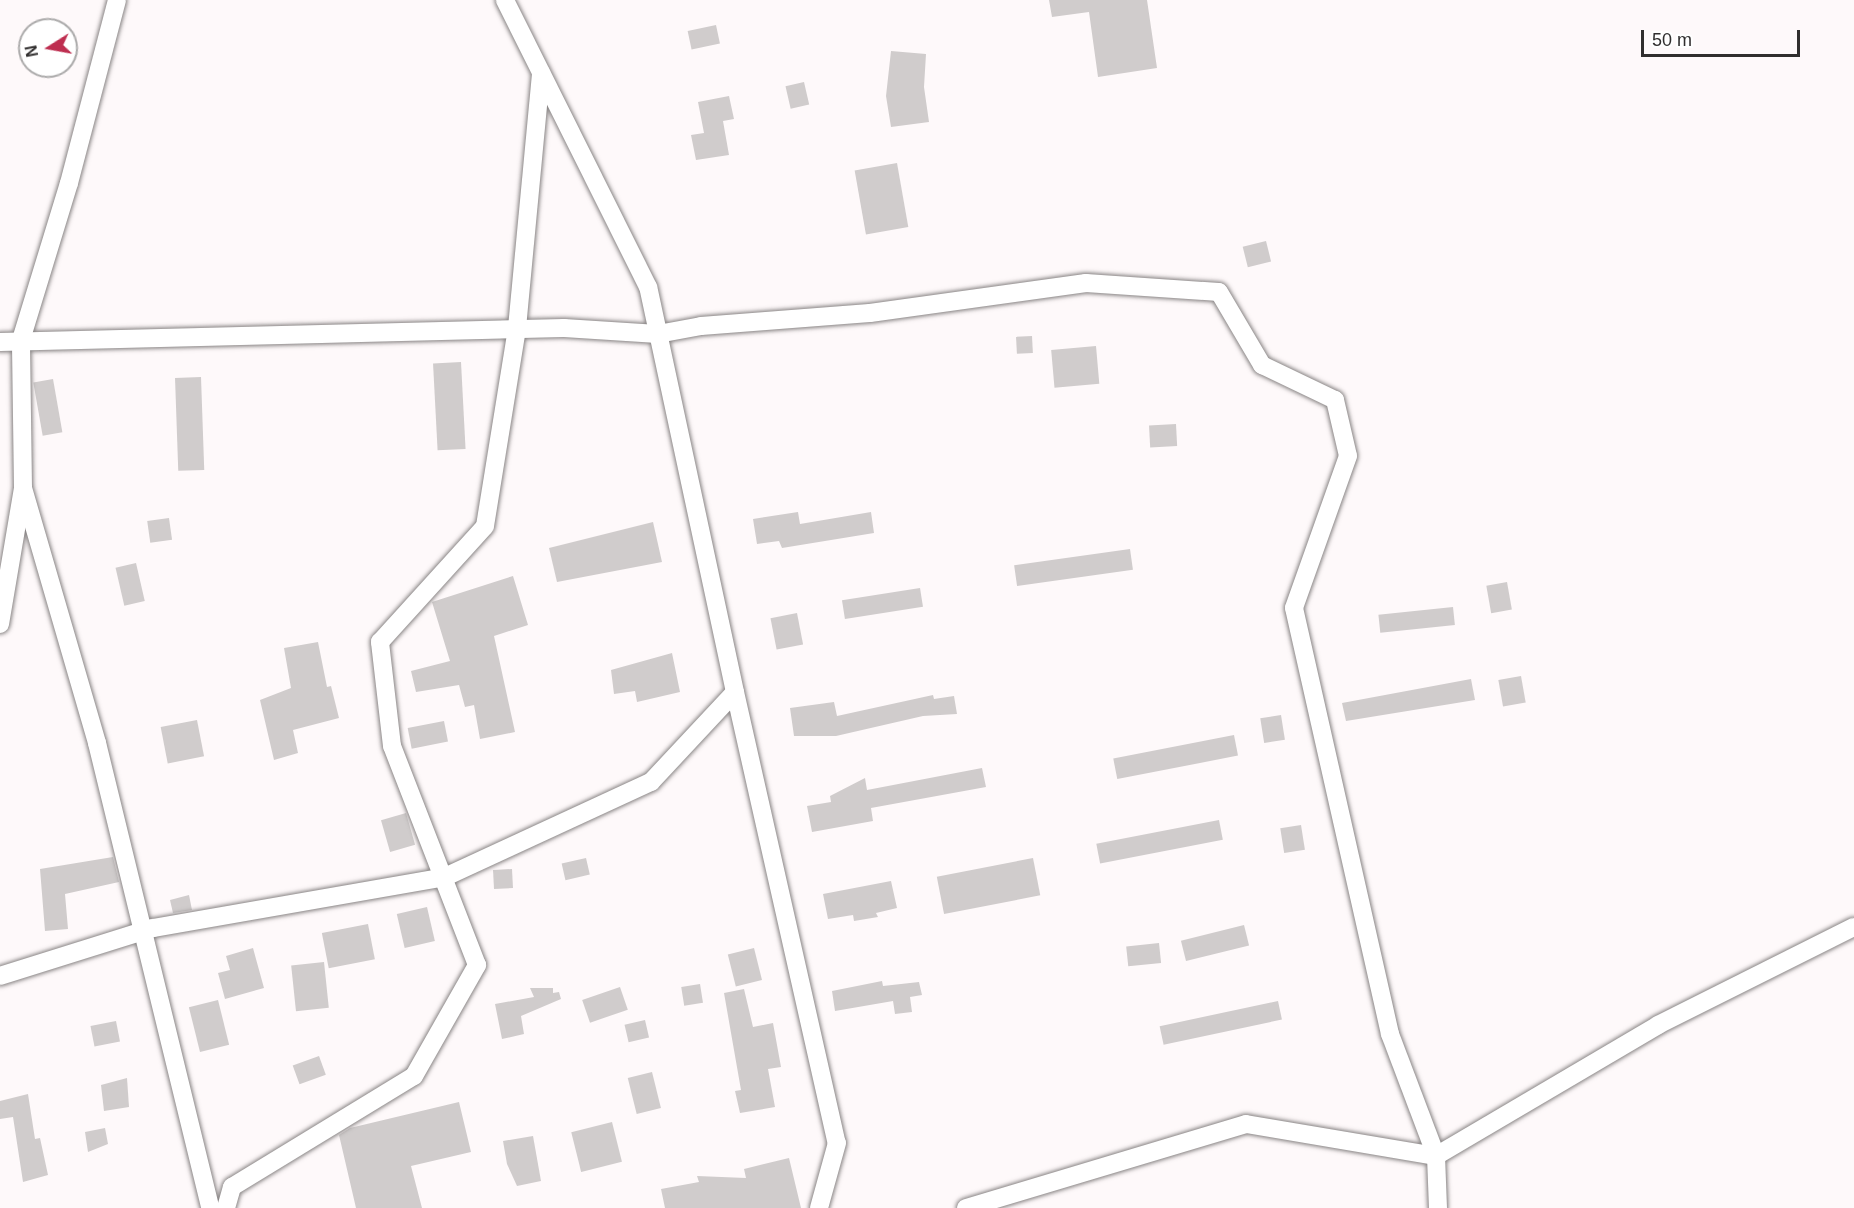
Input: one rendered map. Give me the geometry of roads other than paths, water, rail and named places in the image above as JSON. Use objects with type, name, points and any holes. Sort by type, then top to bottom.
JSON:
[{"type":"street","points":[[0,624],[23,488],[21,340],[69,183],[117,0]]},
{"type":"street","points":[[505,0],[648,287],[735,692],[837,1143],[819,1208]]},
{"type":"street","points":[[226,1208],[232,1187],[414,1076],[477,965],[445,877],[392,746],[380,642],[485,526],[517,328],[541,73]]},
{"type":"street","points":[[0,342],[517,328],[658,334],[701,326],[870,313],[1086,283],[1219,292],[1262,365],[1335,400],[1348,456],[1294,608],[1390,1034],[1436,1156],[1438,1208]]},
{"type":"street","points":[[23,488],[98,743],[210,1208]]},
{"type":"street","points":[[0,976],[142,932],[445,877],[651,782],[735,692]]},
{"type":"street","points":[[966,1208],[1246,1124],[1436,1156],[1658,1025],[1854,927]]}]
